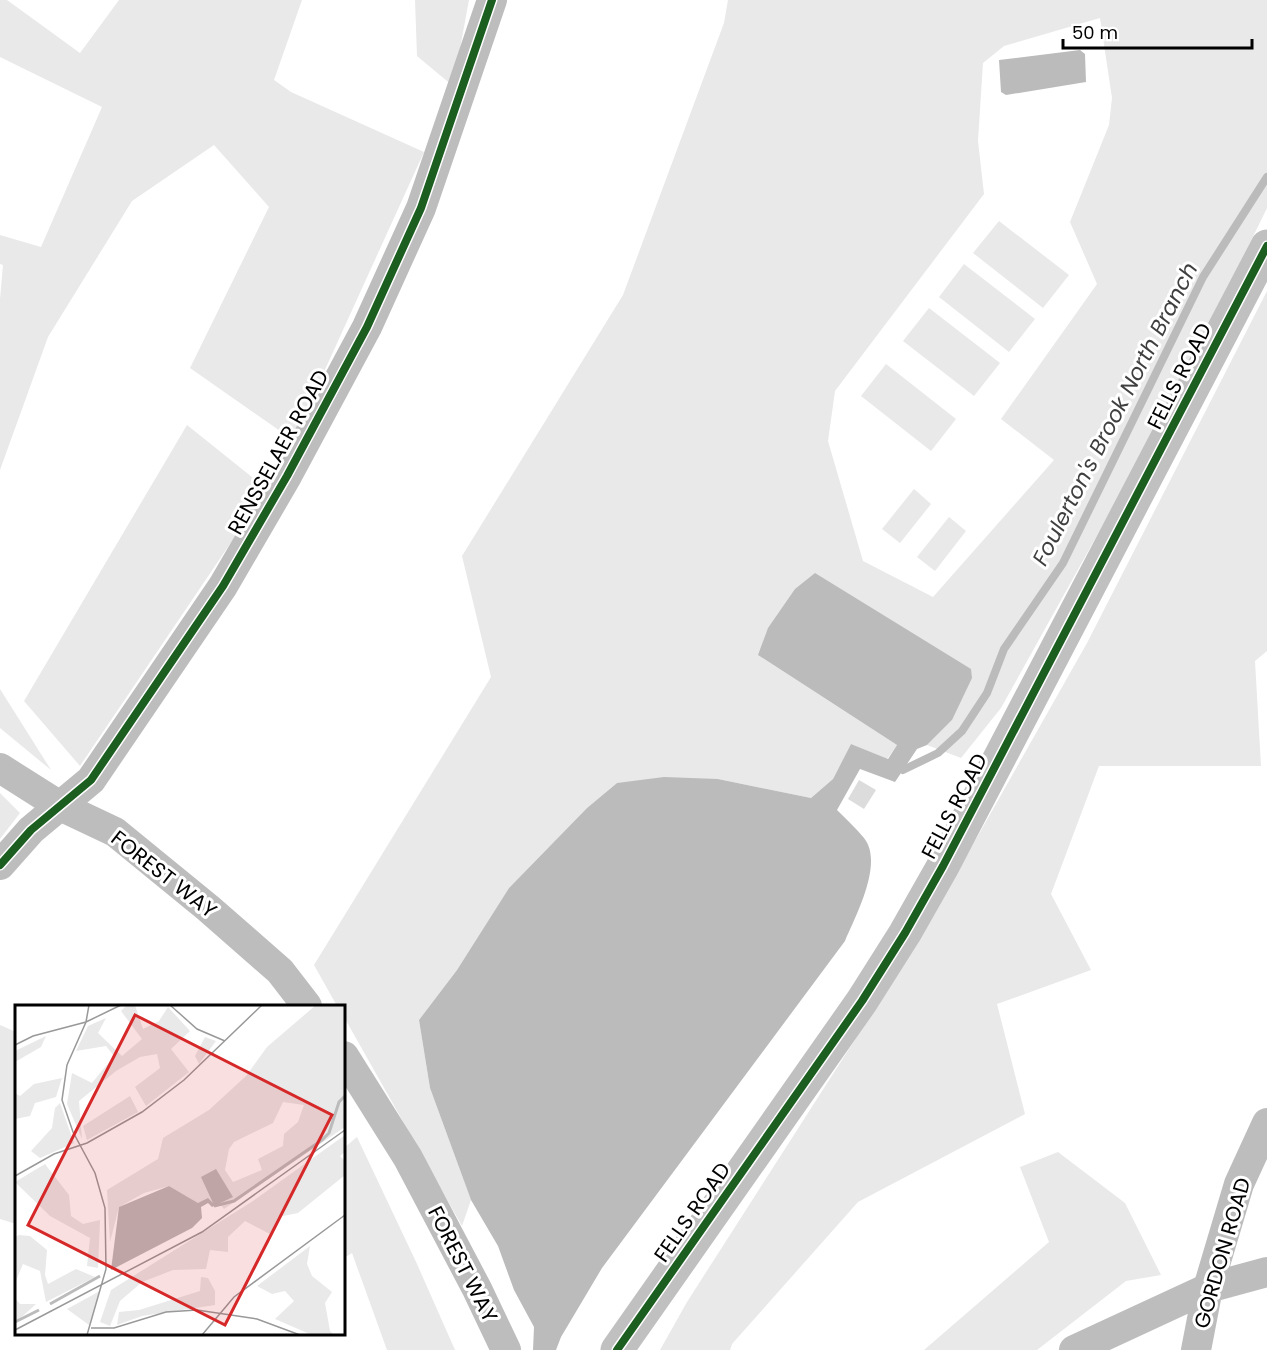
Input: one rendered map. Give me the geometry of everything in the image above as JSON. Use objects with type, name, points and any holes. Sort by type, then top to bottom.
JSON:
[{"type":"street","name":"RENSSELAER ROAD","points":[[0,865],[31,830],[91,780],[167,672],[223,586],[292,466],[367,327],[421,208],[492,0]]},
{"type":"street","name":"FELLS ROAD","points":[[617,1350],[862,1001],[905,933],[943,866],[1267,246]]},
{"type":"street","name":"FOREST WAY","points":[[0,768],[60,806],[115,832],[280,971],[306,1005]]},
{"type":"street","name":"FOREST WAY","points":[[345,1058],[408,1158],[477,1289],[506,1350]]},
{"type":"street","name":"GORDON ROAD","points":[[1196,1350],[1208,1288],[1239,1184],[1267,1123]]},
{"type":"street","points":[[1074,1350],[1208,1288],[1267,1272]]},
{"type":"shaded area","points":[[0,0],[7,0],[80,53],[119,0],[302,0],[274,80],[291,92],[424,152],[293,440],[190,368],[269,207],[214,145],[132,201],[48,337],[0,470],[0,299],[3,265],[0,264],[0,235],[41,247],[102,107],[0,57]]},
{"type":"shaded area","points":[[415,0],[469,0],[453,86],[417,56]]},
{"type":"shaded area","points":[[728,0],[1267,0],[1267,208],[1180,386],[1001,708],[961,758],[927,745],[952,720],[758,655],[897,745],[887,759],[851,744],[833,779],[811,798],[718,779],[617,783],[587,808],[509,888],[457,970],[419,1020],[430,1088],[471,1200],[462,1226],[345,1019],[345,1005],[336,1005],[314,965],[491,677],[462,556],[623,295],[724,23]],"holes":[[[1100,18],[1112,98],[1109,125],[1070,222],[1097,284],[1001,419],[1054,460],[933,597],[863,561],[828,441],[835,391],[984,194],[978,141],[983,63],[1004,46]]]},
{"type":"shaded area","points":[[1080,50],[1085,54],[1086,82],[1006,95],[1001,92],[999,60]]},
{"type":"shaded area","points":[[999,221],[1069,275],[1043,308],[973,253]]},
{"type":"shaded area","points":[[964,264],[1035,319],[1009,352],[939,297]]},
{"type":"shaded area","points":[[1267,291],[1267,651],[1255,661],[1261,766],[1099,766],[1051,894],[1091,970],[997,1004],[1025,1114],[858,1202],[732,1344],[730,1350],[660,1350],[687,1302],[920,938],[1087,643]]},
{"type":"shaded area","points":[[929,308],[1000,363],[974,396],[903,341]]},
{"type":"shaded area","points":[[886,364],[956,419],[931,451],[861,396]]},
{"type":"shaded area","points":[[187,425],[267,489],[80,766],[24,701]]},
{"type":"shaded area","points":[[914,489],[931,504],[900,543],[882,529]]},
{"type":"shaded area","points":[[949,517],[966,531],[935,571],[917,557]]},
{"type":"shaded area","points":[[815,573],[971,669],[972,678],[952,720],[927,745],[917,749],[895,782],[860,769],[837,810],[864,838],[871,861],[866,889],[845,941],[602,1268],[561,1337],[556,1350],[533,1350],[534,1327],[514,1290],[498,1246],[471,1200],[430,1088],[419,1020],[457,970],[509,888],[587,808],[617,783],[664,777],[718,779],[811,798],[833,779],[851,744],[888,759],[897,745],[758,655],[768,628],[795,589]]},
{"type":"shaded area","points":[[0,689],[51,770],[0,728]]},
{"type":"shaded area","points":[[0,793],[20,813],[0,839]]},
{"type":"shaded area","points":[[0,1025],[15,1032],[15,1224],[0,1219]]},
{"type":"shaded area","points":[[357,1137],[455,1350],[387,1350],[352,1253],[345,1257],[345,1147]]},
{"type":"shaded area","points":[[1058,1152],[1125,1203],[1161,1275],[1126,1281],[1037,1350],[924,1350],[1049,1242],[1020,1167]]},
{"type":"building","points":[[859,780],[876,790],[864,809],[848,799]]},
{"type":"waterway","name":"Foulerton's Brook North Branch","points":[[903,770],[938,753],[962,731],[987,693],[1004,649],[1063,563],[1203,277],[1267,177]]},
{"type":"cycle path","points":[[0,865],[31,830],[91,780],[223,586],[287,476],[367,327],[421,208],[492,0]]},
{"type":"cycle path","points":[[617,1350],[862,1001],[905,933],[943,866],[1267,246]]}]
